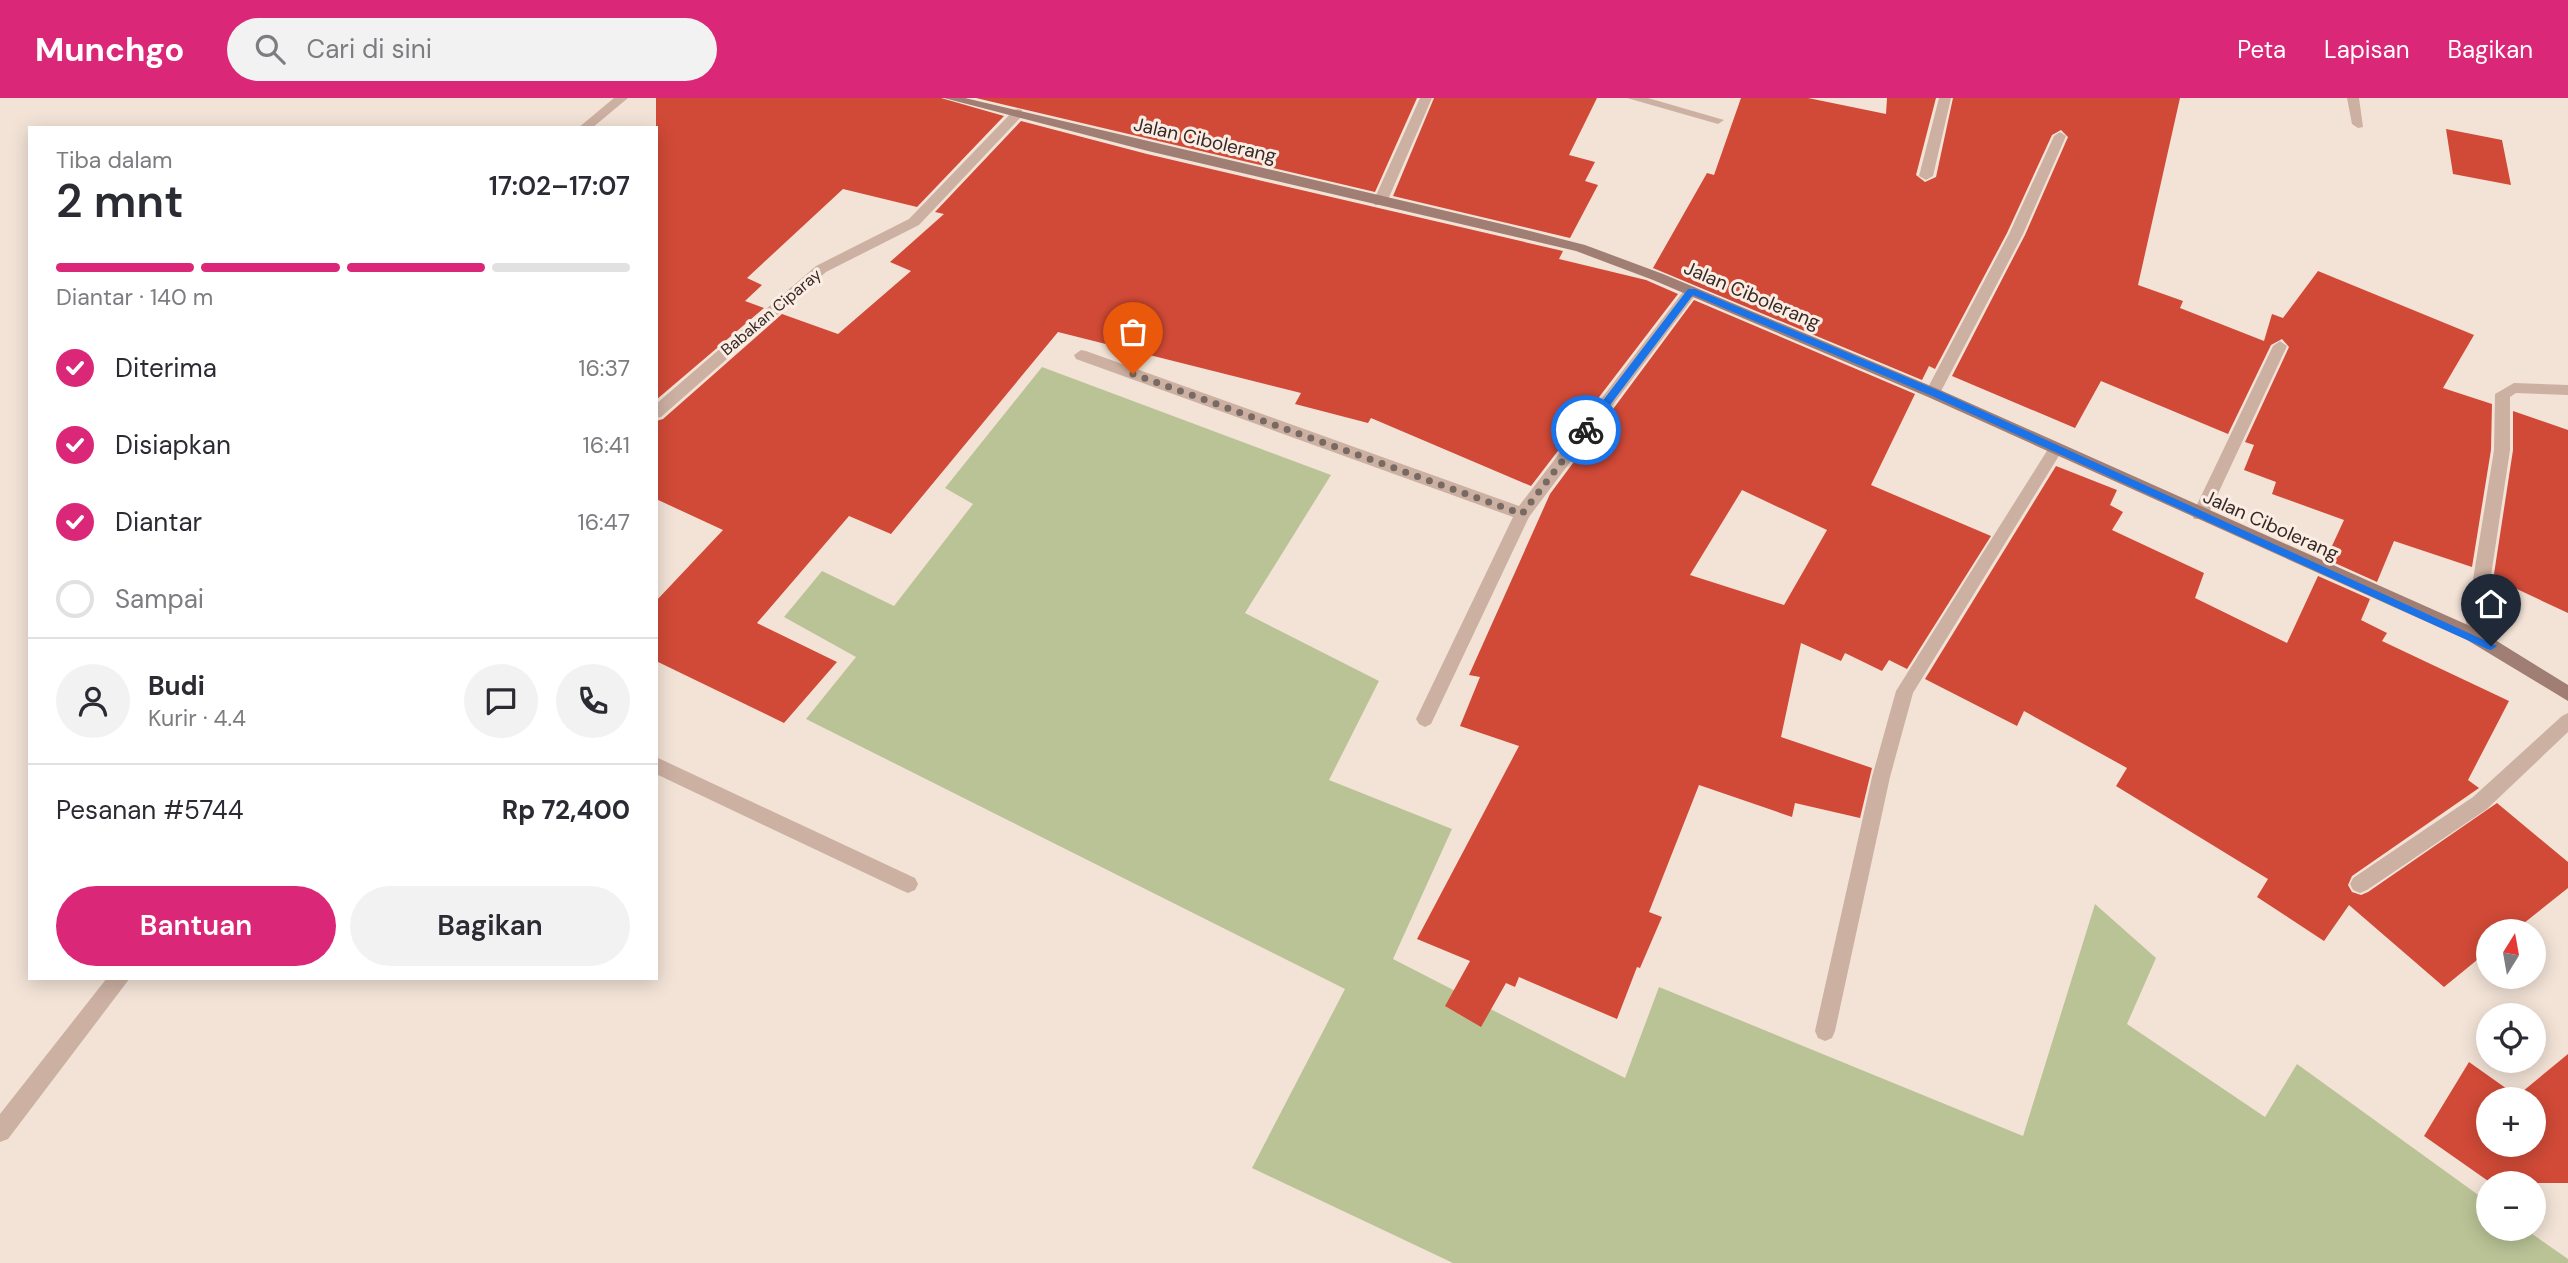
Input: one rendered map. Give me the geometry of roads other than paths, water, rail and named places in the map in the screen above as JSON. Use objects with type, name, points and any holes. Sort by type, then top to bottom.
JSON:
[{"type":"street","points":[[587,126],[622,98]]},
{"type":"street","name":"Jalan Cibolerang","points":[[950,98],[1580,248],[1691,291],[1933,393],[2200,515],[2473,635],[2568,694]]},
{"type":"street","points":[[1380,202],[1426,98]]},
{"type":"street","points":[[1633,98],[1718,120]]},
{"type":"street","points":[[1926,176],[1945,98]]},
{"type":"street","points":[[2353,98],[2358,124]]},
{"type":"street","name":"Babakan Ciparay","points":[[658,411],[821,269],[914,222],[1018,113]]},
{"type":"street","points":[[1933,393],[2016,234],[2060,135]]},
{"type":"street","points":[[1425,719],[1522,514],[1691,291]]},
{"type":"street","points":[[2200,515],[2280,346]]},
{"type":"street","points":[[1081,355],[1522,514]]},
{"type":"street","points":[[2473,635],[2502,450],[2503,394],[2514,388],[2568,390]]},
{"type":"street","points":[[1825,1031],[1881,777],[1905,691],[2055,450]]},
{"type":"street","points":[[2360,884],[2480,803],[2568,721]]},
{"type":"street","points":[[658,766],[908,884]]},
{"type":"street","points":[[0,1131],[118,980]]}]
